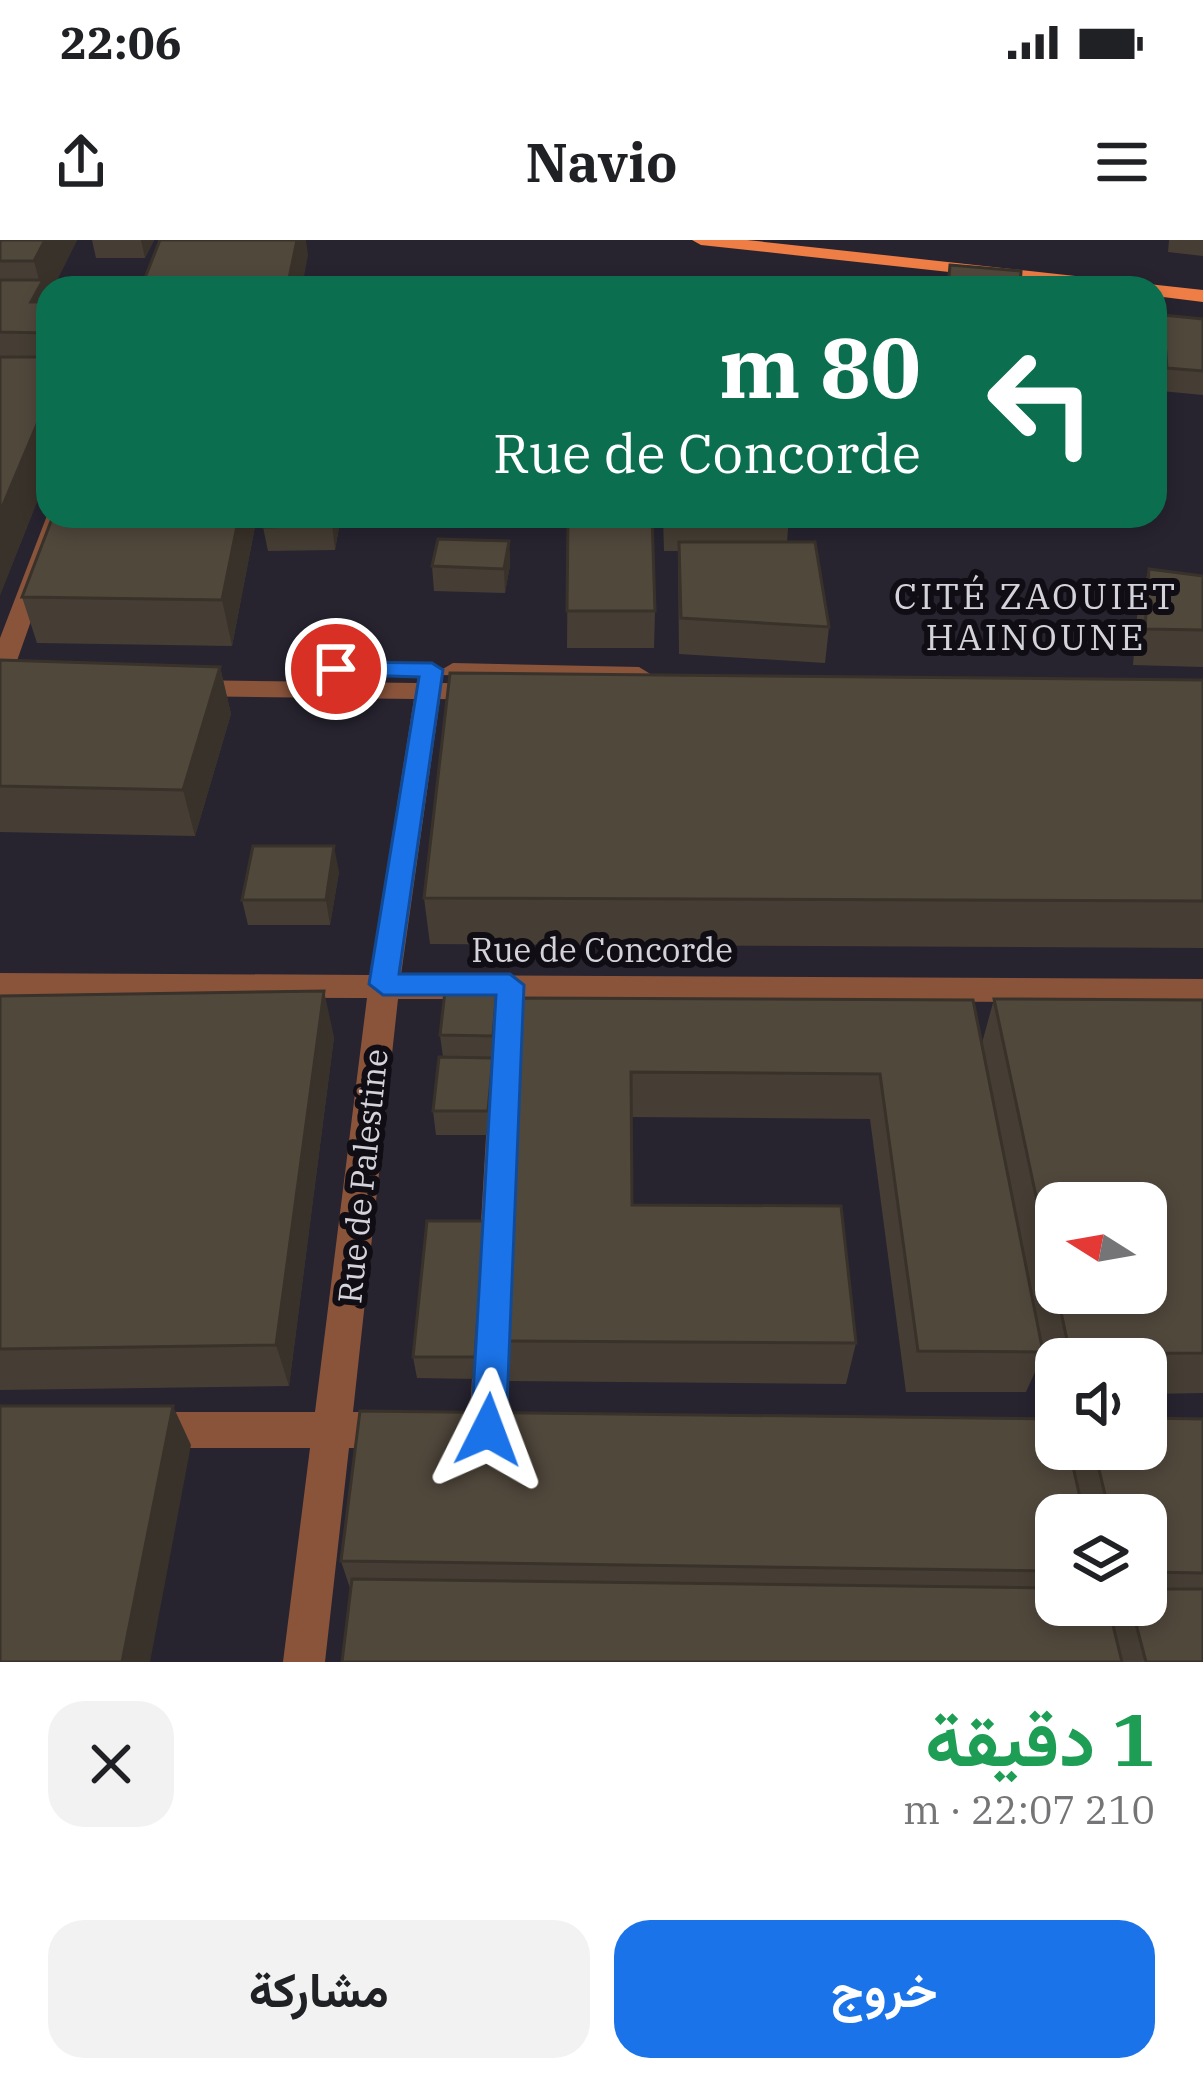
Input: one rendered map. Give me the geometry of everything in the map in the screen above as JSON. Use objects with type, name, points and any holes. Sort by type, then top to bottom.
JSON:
[{"type":"main road","points":[[700,240],[866,261],[922,260]]},
{"type":"main road","points":[[810,240],[1048,276]]},
{"type":"main road","points":[[1167,292],[1203,296]]},
{"type":"street","points":[[9,673],[53,528]]},
{"type":"street","points":[[169,677],[664,686]]},
{"type":"street","name":"Rue de Palestine","points":[[304,1662],[383,984],[430,681]]},
{"type":"street","name":"Rue de Concorde","points":[[0,985],[1203,991]]},
{"type":"street","points":[[488,1430],[510,985]]},
{"type":"street","points":[[112,1430],[536,1430]]},
{"type":"building","points":[[0,240],[45,240],[34,261],[0,261]]},
{"type":"building","points":[[160,240],[297,240],[290,276],[146,276]]},
{"type":"building","points":[[950,265],[1021,271],[1021,276],[949,276]]},
{"type":"building","points":[[0,280],[36,280],[31,302],[36,302],[36,333],[0,332]]},
{"type":"building","points":[[1167,315],[1203,319],[1203,371],[1167,368]]},
{"type":"building","points":[[0,357],[36,357],[36,426],[0,512]]},
{"type":"building","points":[[48,528],[237,528],[222,600],[22,597]]},
{"type":"building","points":[[568,528],[652,528],[655,611],[567,611]]},
{"type":"building","points":[[438,539],[509,541],[504,569],[432,566]]},
{"type":"building","points":[[679,542],[815,542],[829,627],[681,618]]},
{"type":"building","points":[[1149,569],[1203,576],[1203,630],[1145,629]]},
{"type":"building","points":[[0,660],[220,667],[183,790],[0,786]]},
{"type":"building","points":[[450,673],[1203,680],[1203,901],[424,898]]},
{"type":"building","points":[[253,846],[334,846],[326,900],[242,900]]},
{"type":"building","points":[[324,991],[276,1345],[0,1349],[0,996]]},
{"type":"building","points":[[445,991],[497,991],[493,1036],[440,1035]]},
{"type":"building","points":[[521,998],[973,1000],[1040,1338],[1035,1338],[1035,1352],[918,1351],[880,1074],[631,1072],[632,1205],[841,1206],[856,1343],[501,1341]]},
{"type":"building","points":[[994,999],[1203,1000],[1203,1353],[1167,1353],[1167,1338],[1067,1338],[1061,1314],[1167,1314],[1167,1182],[1035,1182],[1035,1191]]},
{"type":"building","points":[[439,1057],[493,1058],[488,1111],[433,1111]]},
{"type":"building","points":[[427,1221],[485,1221],[475,1357],[413,1357]]},
{"type":"building","points":[[0,1406],[173,1406],[122,1662],[0,1662]]},
{"type":"building","points":[[360,1411],[1035,1419],[1035,1470],[1074,1470],[1079,1494],[1035,1494],[1035,1571],[341,1561]]},
{"type":"building","points":[[1167,1418],[1203,1419],[1203,1573],[1167,1572],[1167,1494],[1105,1494],[1099,1470],[1167,1470]]},
{"type":"building","points":[[352,1579],[1035,1588],[1035,1626],[1113,1626],[1122,1662],[342,1662]]},
{"type":"building","points":[[1167,1589],[1203,1589],[1203,1662],[1146,1662],[1137,1626],[1167,1626]]},
{"type":"district","name":"CITÉ ZAOUIET HAINOUNE","points":[[1036,616]]},
{"type":"route","points":[[336,669],[432,670],[383,984],[510,985],[488,1430]]}]
